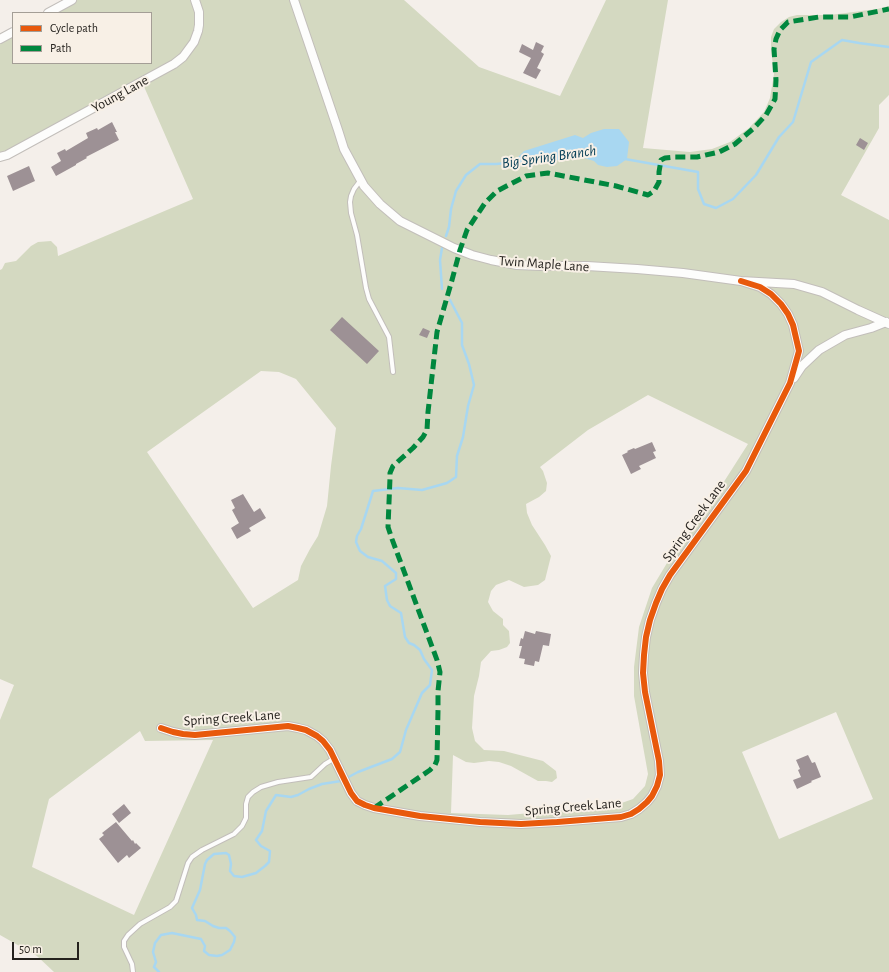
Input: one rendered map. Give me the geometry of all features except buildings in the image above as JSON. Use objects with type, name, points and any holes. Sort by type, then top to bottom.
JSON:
[{"type":"street","points":[[50,12],[72,0]]},
{"type":"street","name":"Young Lane","points":[[0,157],[7,155],[174,64],[184,57],[194,42],[198,31],[199,12],[196,0]]},
{"type":"street","name":"Twin Maple Lane","points":[[294,0],[344,149],[364,186],[380,204],[400,221],[454,248],[491,260],[517,265],[587,266],[683,273],[741,281],[794,284],[822,292],[888,323]]},
{"type":"street","points":[[0,39],[12,33]]},
{"type":"street","name":"Spring Creek Lane","points":[[741,281],[760,287],[771,294],[788,314],[793,325],[799,351],[790,383]]},
{"type":"street","name":"Spring Creek Lane","points":[[161,728],[173,732],[195,735],[288,726],[306,730],[323,741],[330,750],[351,793],[357,801],[374,808],[420,816],[480,822],[521,824],[621,817],[631,814],[639,809],[652,796],[660,775],[659,760],[645,692],[643,673],[646,638],[654,609],[662,589],[670,575],[746,471],[790,383],[802,366],[819,350],[845,335],[888,323]]},
{"type":"lane","points":[[361,181],[354,189],[351,196],[351,213],[357,235],[369,299],[389,337],[393,372]]},
{"type":"lane","points":[[133,972],[132,964],[124,947],[124,941],[128,934],[140,924],[170,907],[176,901],[188,863],[192,857],[202,850],[234,834],[242,826],[246,818],[246,804],[248,797],[261,787],[278,782],[311,777],[325,764],[335,758]]},
{"type":"green space","points":[[65,0],[404,0],[479,67],[560,96],[606,0],[668,0],[643,148],[690,152],[712,149],[730,142],[749,128],[764,112],[770,98],[774,74],[771,37],[774,29],[781,22],[789,17],[797,15],[830,15],[889,6],[889,95],[879,105],[879,128],[841,195],[889,220],[889,972],[54,972],[37,956],[0,935],[0,720],[14,685],[0,679],[0,270],[5,263],[16,261],[31,246],[38,242],[51,241],[57,247],[58,256],[193,199],[142,82],[0,157],[0,39],[12,33],[12,64],[152,64],[152,12],[49,12]],"holes":[[[261,371],[279,372],[296,379],[336,428],[327,506],[318,536],[301,566],[298,580],[253,608],[147,452]],[[648,395],[748,444],[711,502],[667,563],[652,588],[639,627],[634,667],[634,696],[648,774],[645,786],[633,799],[613,806],[508,815],[451,813],[453,755],[466,762],[499,762],[511,766],[538,781],[552,782],[557,778],[556,771],[543,761],[504,751],[484,750],[475,741],[472,728],[474,696],[481,662],[491,651],[507,647],[510,643],[509,631],[503,625],[503,619],[493,611],[488,602],[491,591],[496,585],[509,580],[524,587],[538,585],[545,580],[551,556],[532,525],[527,513],[526,504],[539,497],[546,491],[547,483],[540,467],[588,430]],[[836,712],[873,799],[779,839],[742,752]],[[140,731],[145,741],[213,740],[134,915],[32,867],[49,799]]]},
{"type":"water","points":[[604,129],[619,129],[629,142],[627,159],[617,166],[607,167],[598,165],[594,161],[574,155],[558,160],[540,159],[524,165],[515,160],[524,151],[575,135],[583,138],[591,133]]},
{"type":"waterway","name":"Big Spring Branch","points":[[625,159],[698,172],[698,189],[704,204],[716,208],[733,199],[756,175],[779,137],[793,122],[811,62],[842,40],[889,47]]},
{"type":"waterway","name":"Big Spring Branch","points":[[446,236],[456,191],[466,175],[480,164],[507,163],[517,160]]},
{"type":"waterway","name":"Big Spring Branch","points":[[442,248],[440,260],[442,289]]},
{"type":"waterway","name":"Big Spring Branch","points":[[159,972],[154,967],[156,962],[153,952],[155,943],[161,935],[172,933],[201,939],[205,946],[204,951],[209,955],[217,956],[230,950],[234,942],[235,937],[226,928],[219,928],[205,921],[197,920],[192,908],[200,890],[207,860],[214,854],[226,853],[229,855],[231,864],[230,871],[234,876],[242,877],[256,873],[265,866],[269,862],[270,851],[261,846],[256,840],[262,831],[266,811],[276,795],[291,797],[298,795],[322,784],[341,781],[358,772],[392,759],[400,752],[406,730],[422,693],[430,685],[432,670],[424,659],[420,650],[409,643],[405,637],[401,613],[390,606],[387,600],[385,586],[396,579],[396,573],[382,561],[368,557],[360,551],[356,542],[373,491],[398,488],[422,490],[447,483],[456,477],[457,456],[463,437],[468,406],[474,385],[469,364],[462,345],[462,323],[450,300]]},
{"type":"marked path","points":[[374,808],[430,770],[435,765],[437,760],[438,691],[440,672],[437,660],[388,527],[390,473],[393,466],[413,448],[427,430],[437,332],[467,230],[485,203],[497,191],[526,176],[548,173],[616,186],[648,195],[654,191],[659,182],[661,160],[675,157],[697,157],[719,152],[735,144],[754,128],[766,115],[775,99],[776,80],[774,49],[776,39],[780,30],[788,22],[819,17],[850,17],[889,9]]},
{"type":"cycle path","points":[[161,728],[173,732],[195,735],[288,726],[306,730],[317,736],[330,750],[351,793],[357,801],[374,808],[420,816],[480,822],[521,824],[621,817],[631,814],[639,809],[652,796],[660,775],[659,761],[645,692],[643,673],[646,637],[650,620],[662,589],[670,575],[746,471],[790,383],[799,351],[793,325],[781,304],[771,294],[760,287],[741,281]]}]
